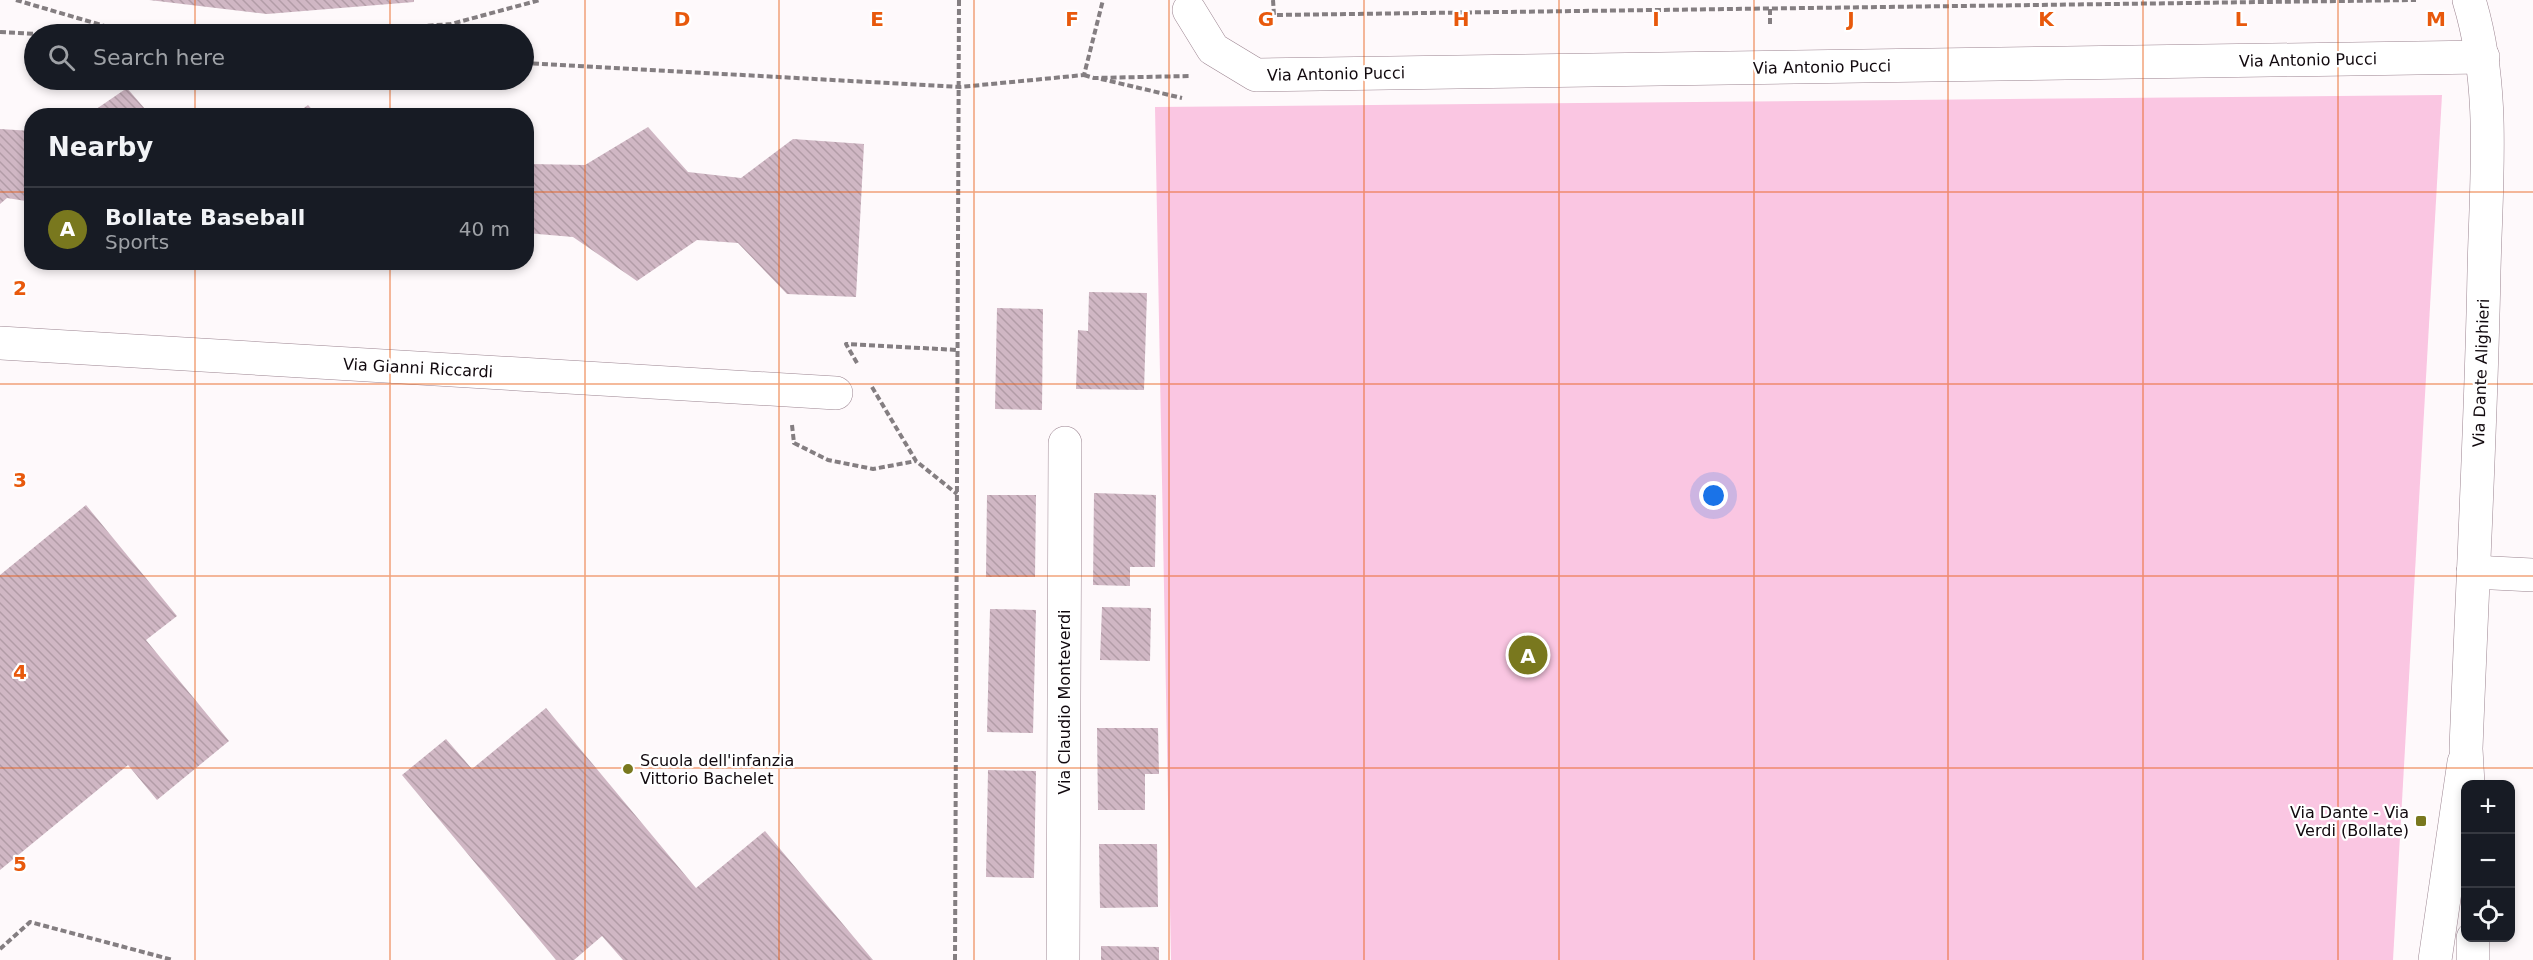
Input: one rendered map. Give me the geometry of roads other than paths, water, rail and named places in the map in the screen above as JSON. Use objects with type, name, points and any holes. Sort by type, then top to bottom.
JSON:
[{"type":"street","name":"Via Dante Alighieri","points":[[2468,780],[2466,749],[2484,308],[2488,129],[2484,57],[2469,0]]},
{"type":"street","name":"Via Antonio Pucci","points":[[1189,10],[1213,49],[1256,75],[2484,57]]},
{"type":"street","name":"Via Gianni Riccardi","points":[[0,343],[836,393]]},
{"type":"street","name":"Via Claudio Monteverdi","points":[[1063,960],[1065,443]]},
{"type":"street","points":[[2473,572],[2533,574]]},
{"type":"street","name":"Via Dante Alighieri","points":[[2435,960],[2466,749]]},
{"type":"street","points":[[2473,960],[2474,942]]},
{"type":"place","name":"Bollate Baseball","points":[[1528,655]]},
{"type":"place","name":"Scuola dell'infanzia Vittorio Bachelet","points":[[628,769]]},
{"type":"place","name":"Via Dante - Via Verdi (Bollate)","points":[[2421,821]]}]
